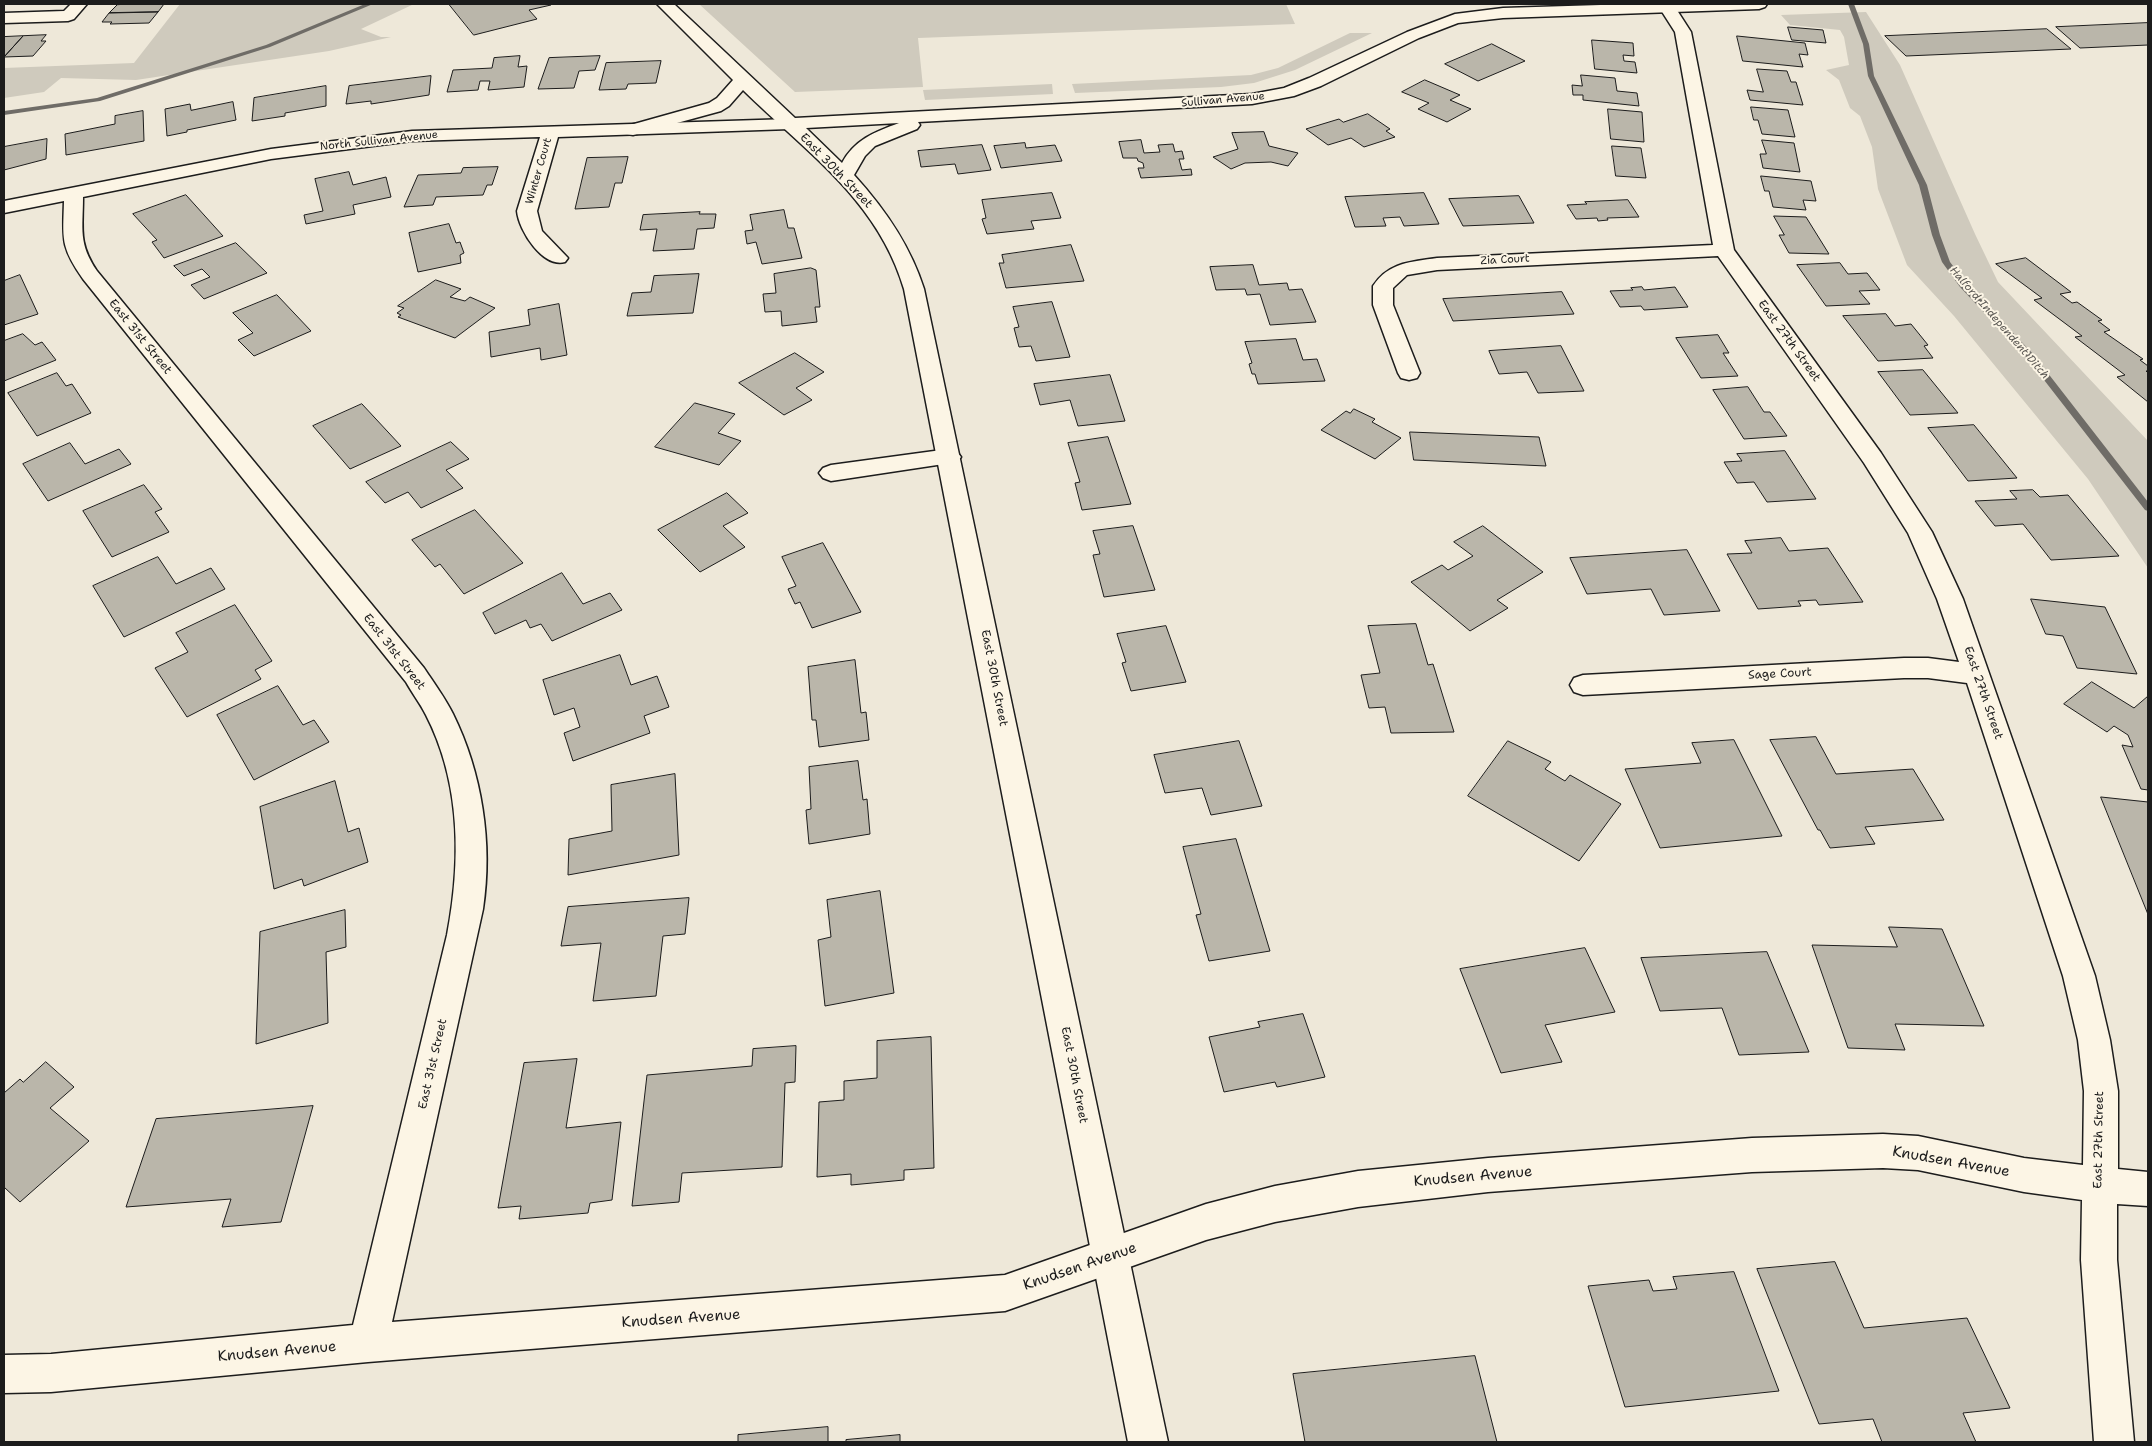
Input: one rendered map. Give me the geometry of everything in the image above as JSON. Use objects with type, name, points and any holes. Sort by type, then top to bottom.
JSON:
[{"type":"street","points":[[4,18],[68,16],[79,4]]},
{"type":"street","name":"East 30th Street","points":[[665,4],[844,177],[879,217],[894,239],[906,263],[920,308],[1148,1442]]},
{"type":"street","name":"Sullivan Avenue","points":[[790,124],[1252,99],[1288,92],[1315,82],[1412,34],[1450,20],[1503,13],[1760,4]]},
{"type":"street","name":"East 27th Street","points":[[1667,7],[1683,32],[1724,250],[1900,499],[1920,532],[1937,568],[1977,674],[2079,976],[2094,1040],[2101,1091],[2099,1260],[2114,1442]]},
{"type":"street","points":[[633,130],[715,107],[723,102],[743,80]]},
{"type":"street","points":[[844,177],[858,152],[868,143],[883,135],[936,117]]},
{"type":"street","name":"North Sullivan Avenue","points":[[4,207],[270,154],[352,142],[412,136],[790,124]]},
{"type":"street","name":"Winter Court","points":[[550,132],[527,211],[527,219],[536,237],[558,258]]},
{"type":"street","name":"East 31st Street","points":[[74,193],[73,242],[78,257],[90,275],[415,675],[439,714],[451,744],[463,786],[471,836],[471,883],[463,935],[368,1343]]},
{"type":"street","name":"Zia Court","points":[[1409,373],[1383,305],[1383,286],[1401,270],[1436,264],[1724,250]]},
{"type":"street","points":[[831,473],[949,457]]},
{"type":"street","name":"Sage Court","points":[[1583,685],[1904,668],[1928,668],[1977,674]]},
{"type":"street","name":"Knudsen Avenue","points":[[4,1374],[51,1373],[368,1343],[1005,1293],[1206,1222],[1275,1204],[1358,1189],[1488,1175],[1752,1155],[1884,1151],[1918,1154],[2024,1175],[2099,1185],[2148,1189]]},
{"type":"shaded area","points":[[180,4],[414,4],[361,29],[381,37],[391,37],[329,51],[136,80],[61,78],[44,92],[4,98],[4,68],[134,63]]},
{"type":"shaded area","points":[[699,4],[1286,4],[1295,24],[918,38],[923,87],[795,92]]},
{"type":"shaded area","points":[[1866,12],[1900,65],[1998,282],[2148,441],[2148,568],[2088,479],[1954,316],[1907,265],[1878,189],[1872,147],[1860,116],[1850,108],[1839,80],[1826,70],[1849,65],[1844,37],[1840,30],[1790,25],[1781,15]]},
{"type":"shaded area","points":[[1350,33],[1372,33],[1295,70],[1254,83],[1221,87],[1075,93],[1072,84],[1251,75],[1278,68]]},
{"type":"shaded area","points":[[1052,84],[1053,94],[925,100],[923,90]]},
{"type":"building","points":[[164,4],[158,12],[109,13],[117,5]]},
{"type":"building","points":[[449,4],[551,5],[529,10],[537,19],[474,35]]},
{"type":"building","points":[[158,12],[149,23],[110,24],[112,22],[102,22],[109,13]]},
{"type":"building","points":[[2148,23],[2148,45],[2080,48],[2056,27]]},
{"type":"building","points":[[1788,27],[1823,30],[1826,43],[1792,40]]},
{"type":"building","points":[[2047,29],[2071,49],[1906,56],[1885,36]]},
{"type":"building","points":[[46,35],[41,41],[46,41],[33,56],[4,57],[23,36]]},
{"type":"building","points":[[23,36],[4,57],[4,37]]},
{"type":"building","points":[[1737,36],[1805,43],[1808,55],[1799,54],[1803,67],[1743,61]]},
{"type":"building","points":[[1592,40],[1633,43],[1634,56],[1623,55],[1624,61],[1635,62],[1637,73],[1595,69]]},
{"type":"building","points":[[1492,44],[1525,61],[1478,81],[1445,64]]},
{"type":"building","points":[[520,56],[518,67],[527,66],[524,87],[488,90],[490,81],[480,81],[478,90],[447,92],[453,70],[492,68],[494,58]]},
{"type":"building","points":[[600,56],[595,70],[579,71],[574,88],[538,89],[549,58]]},
{"type":"building","points":[[661,61],[656,83],[628,84],[626,89],[599,90],[606,63]]},
{"type":"building","points":[[1757,69],[1787,71],[1791,82],[1796,82],[1803,105],[1750,100],[1747,90],[1763,92]]},
{"type":"building","points":[[1581,75],[1615,78],[1617,91],[1637,93],[1639,106],[1583,100],[1583,95],[1573,95],[1572,85],[1582,86]]},
{"type":"building","points":[[431,76],[429,95],[371,104],[371,101],[346,104],[349,86]]},
{"type":"building","points":[[1425,80],[1460,95],[1450,100],[1471,109],[1447,122],[1418,109],[1429,103],[1402,92]]},
{"type":"building","points":[[326,86],[326,106],[285,113],[285,116],[252,121],[254,98]]},
{"type":"building","points":[[233,102],[236,120],[167,136],[165,109],[190,104],[191,110]]},
{"type":"building","points":[[1751,107],[1788,110],[1795,137],[1762,134],[1758,120],[1754,120]]},
{"type":"building","points":[[1608,109],[1642,112],[1644,142],[1611,139]]},
{"type":"building","points":[[143,111],[144,141],[66,155],[65,134],[115,124],[115,116]]},
{"type":"building","points":[[1368,114],[1390,129],[1386,131],[1395,137],[1364,147],[1351,138],[1328,145],[1306,129],[1339,119],[1343,122]]},
{"type":"building","points":[[1264,132],[1269,146],[1298,153],[1288,166],[1271,162],[1245,163],[1231,169],[1213,157],[1238,149],[1232,133]]},
{"type":"building","points":[[47,139],[46,159],[4,170],[4,147]]},
{"type":"building","points":[[1141,140],[1144,153],[1160,152],[1158,145],[1173,144],[1175,152],[1182,151],[1184,159],[1179,159],[1182,170],[1191,169],[1192,175],[1141,178],[1138,168],[1144,168],[1143,163],[1138,161],[1137,158],[1123,158],[1119,142]]},
{"type":"building","points":[[1762,140],[1794,143],[1800,172],[1763,168],[1760,154],[1766,154]]},
{"type":"building","points":[[1025,143],[1026,148],[1055,145],[1062,161],[1001,168],[994,146]]},
{"type":"building","points":[[982,145],[991,170],[958,174],[955,164],[921,167],[918,151]]},
{"type":"building","points":[[1612,146],[1641,148],[1646,178],[1616,176]]},
{"type":"building","points":[[628,157],[622,183],[615,183],[609,207],[575,209],[587,158]]},
{"type":"building","points":[[498,167],[492,185],[487,185],[483,195],[436,197],[433,205],[404,207],[418,175],[461,173],[463,168]]},
{"type":"building","points":[[349,172],[353,185],[386,177],[391,197],[353,205],[355,214],[306,224],[304,215],[323,211],[315,179]]},
{"type":"building","points":[[1761,176],[1811,181],[1816,201],[1803,200],[1806,210],[1773,207],[1769,191],[1765,191]]},
{"type":"building","points":[[1052,193],[1061,218],[1031,221],[1034,229],[987,234],[982,219],[986,218],[982,200]]},
{"type":"building","points":[[1424,193],[1439,224],[1404,226],[1400,217],[1383,218],[1386,226],[1355,227],[1345,197]]},
{"type":"building","points":[[186,195],[223,236],[164,258],[152,242],[157,240],[133,214]]},
{"type":"building","points":[[1519,196],[1534,223],[1463,226],[1449,199]]},
{"type":"building","points":[[1628,200],[1639,217],[1607,218],[1608,220],[1598,221],[1597,218],[1576,219],[1567,205],[1587,204],[1585,202]]},
{"type":"building","points":[[784,210],[788,228],[794,228],[802,258],[762,264],[756,242],[747,244],[745,231],[753,230],[750,215]]},
{"type":"building","points":[[700,212],[699,214],[716,214],[714,228],[697,229],[694,249],[653,251],[657,229],[640,230],[643,215]]},
{"type":"building","points":[[1774,216],[1806,217],[1829,254],[1789,253],[1779,235],[1784,235]]},
{"type":"building","points":[[449,224],[456,243],[460,242],[464,253],[460,255],[461,263],[418,272],[409,233]]},
{"type":"building","points":[[236,243],[267,273],[204,299],[191,285],[210,277],[202,269],[184,276],[174,266]]},
{"type":"building","points":[[1071,245],[1084,281],[1006,288],[999,263],[1004,263],[1002,255]]},
{"type":"building","points":[[2026,258],[2071,292],[2060,294],[2072,303],[2077,302],[2102,320],[2098,321],[2110,330],[2104,332],[2143,359],[2140,360],[2148,366],[2148,371],[2146,371],[2148,373],[2148,402],[2117,377],[2125,375],[2075,337],[2082,336],[2034,300],[2042,298],[1996,264]]},
{"type":"building","points":[[1840,263],[1848,274],[1867,273],[1880,290],[1859,291],[1870,304],[1826,306],[1797,265]]},
{"type":"building","points":[[1253,265],[1259,285],[1287,283],[1289,290],[1302,289],[1316,322],[1270,325],[1260,294],[1247,295],[1245,289],[1216,290],[1210,267]]},
{"type":"building","points":[[811,268],[816,270],[820,307],[815,307],[817,322],[782,326],[781,311],[765,312],[763,294],[776,293],[774,274]]},
{"type":"building","points":[[699,274],[693,313],[627,316],[632,293],[651,292],[654,276]]},
{"type":"building","points":[[20,275],[38,314],[4,325],[4,281]]},
{"type":"building","points":[[436,280],[461,289],[450,297],[465,301],[470,297],[495,308],[455,338],[398,317],[401,315],[397,313],[404,308],[398,306]]},
{"type":"building","points":[[1642,287],[1644,290],[1675,287],[1688,307],[1644,310],[1641,306],[1620,307],[1610,291],[1633,290],[1631,288]]},
{"type":"building","points":[[1562,292],[1574,314],[1453,321],[1443,299]]},
{"type":"building","points":[[277,295],[311,331],[254,356],[238,340],[253,333],[233,313]]},
{"type":"building","points":[[1052,302],[1070,357],[1036,361],[1031,346],[1019,347],[1014,328],[1019,327],[1013,307]]},
{"type":"building","points":[[559,304],[567,355],[541,360],[540,348],[491,357],[489,332],[530,325],[528,310]]},
{"type":"building","points":[[1886,314],[1895,326],[1911,324],[1928,345],[1924,346],[1933,358],[1878,361],[1843,316]]},
{"type":"building","points":[[23,334],[35,345],[42,342],[56,360],[4,381],[4,341]]},
{"type":"building","points":[[1718,335],[1729,353],[1723,353],[1738,376],[1701,378],[1676,338]]},
{"type":"building","points":[[1296,339],[1303,360],[1317,359],[1325,381],[1258,384],[1255,374],[1252,374],[1249,364],[1252,363],[1245,342]]},
{"type":"building","points":[[1561,346],[1584,391],[1538,393],[1527,372],[1499,374],[1489,351]]},
{"type":"building","points":[[795,353],[824,372],[796,388],[812,400],[784,415],[739,383]]},
{"type":"building","points":[[1923,370],[1958,413],[1910,415],[1878,372]]},
{"type":"building","points":[[57,373],[66,386],[72,384],[91,413],[37,436],[8,393]]},
{"type":"building","points":[[1110,375],[1125,421],[1078,426],[1070,400],[1040,405],[1034,384]]},
{"type":"building","points":[[1748,387],[1764,412],[1770,412],[1787,436],[1744,439],[1713,390]]},
{"type":"building","points":[[695,403],[735,414],[718,433],[741,441],[719,465],[655,447]]},
{"type":"building","points":[[362,404],[401,446],[350,469],[313,426]]},
{"type":"building","points":[[1354,409],[1375,419],[1372,422],[1401,438],[1375,459],[1321,430],[1346,411],[1350,413]]},
{"type":"building","points":[[1974,425],[2017,478],[1968,481],[1928,428]]},
{"type":"building","points":[[1410,432],[1539,437],[1546,466],[1414,460]]},
{"type":"building","points":[[1108,437],[1131,504],[1082,510],[1075,483],[1080,482],[1068,443]]},
{"type":"building","points":[[451,442],[469,459],[446,470],[463,488],[421,508],[408,492],[385,503],[366,482]]},
{"type":"building","points":[[70,443],[85,464],[119,449],[131,464],[48,501],[23,464]]},
{"type":"building","points":[[1785,451],[1816,499],[1767,502],[1754,482],[1737,483],[1724,462],[1742,461],[1737,454]]},
{"type":"building","points":[[144,485],[162,509],[155,512],[169,532],[112,557],[83,511]]},
{"type":"building","points":[[2033,490],[2040,497],[2068,495],[2119,556],[2051,560],[2023,524],[1995,526],[1975,501],[2017,499],[2010,491]]},
{"type":"building","points":[[727,493],[748,513],[723,526],[745,547],[700,572],[658,530]]},
{"type":"building","points":[[475,510],[523,563],[464,594],[440,564],[435,567],[412,540]]},
{"type":"building","points":[[1133,526],[1155,590],[1104,597],[1093,555],[1100,554],[1093,531]]},
{"type":"building","points":[[1483,526],[1543,572],[1497,600],[1508,608],[1470,631],[1411,582],[1442,565],[1448,570],[1473,556],[1454,542]]},
{"type":"building","points":[[1781,538],[1789,551],[1828,548],[1863,602],[1819,605],[1816,600],[1798,601],[1801,606],[1758,609],[1727,554],[1752,553],[1745,541]]},
{"type":"building","points":[[823,543],[861,612],[812,628],[800,602],[795,604],[788,589],[796,586],[782,557]]},
{"type":"building","points":[[1687,550],[1720,611],[1664,615],[1651,589],[1587,594],[1570,558]]},
{"type":"building","points":[[158,557],[176,584],[211,568],[225,589],[124,637],[93,586]]},
{"type":"building","points":[[562,573],[583,604],[610,593],[622,610],[552,641],[541,624],[530,628],[526,620],[495,634],[483,613]]},
{"type":"building","points":[[2031,599],[2105,607],[2137,674],[2077,668],[2063,636],[2046,634]]},
{"type":"building","points":[[235,605],[272,661],[255,670],[261,679],[187,717],[155,668],[188,652],[176,633]]},
{"type":"building","points":[[1416,624],[1428,665],[1433,664],[1454,732],[1391,733],[1385,707],[1369,708],[1361,675],[1380,673],[1368,626]]},
{"type":"building","points":[[1166,626],[1186,682],[1131,691],[1122,663],[1126,662],[1117,634]]},
{"type":"building","points":[[620,655],[631,685],[657,676],[669,707],[644,716],[650,733],[573,761],[564,733],[580,727],[574,708],[554,715],[543,680]]},
{"type":"building","points":[[855,660],[861,713],[866,712],[869,740],[819,747],[816,720],[812,720],[808,667]]},
{"type":"building","points":[[2092,682],[2134,708],[2148,696],[2148,790],[2141,789],[2122,745],[2133,747],[2128,735],[2114,726],[2107,732],[2064,704]]},
{"type":"building","points":[[278,686],[303,725],[314,720],[329,742],[254,780],[217,715]]},
{"type":"building","points":[[1816,737],[1836,774],[1913,769],[1944,820],[1865,827],[1875,844],[1830,848],[1820,830],[1818,830],[1770,740]]},
{"type":"building","points":[[1734,740],[1782,836],[1660,848],[1625,769],[1701,763],[1692,743]]},
{"type":"building","points":[[1239,741],[1262,806],[1211,815],[1202,788],[1165,793],[1154,755]]},
{"type":"building","points":[[1508,741],[1551,762],[1545,769],[1565,781],[1570,775],[1621,804],[1579,861],[1468,796]]},
{"type":"building","points":[[858,761],[863,800],[867,799],[870,834],[809,844],[806,810],[811,809],[809,767]]},
{"type":"building","points":[[675,774],[679,855],[568,875],[569,839],[612,831],[611,785]]},
{"type":"building","points":[[335,781],[348,832],[359,828],[368,862],[304,886],[302,879],[274,889],[260,807]]},
{"type":"building","points":[[2101,797],[2148,802],[2148,914]]},
{"type":"building","points":[[1236,839],[1270,951],[1209,961],[1196,915],[1201,914],[1183,847]]},
{"type":"building","points":[[880,891],[894,993],[825,1006],[818,940],[831,937],[827,900]]},
{"type":"building","points":[[689,898],[685,934],[663,936],[656,996],[593,1001],[601,943],[561,946],[568,907]]},
{"type":"building","points":[[345,910],[346,947],[326,952],[328,1023],[256,1044],[260,932]]},
{"type":"building","points":[[1889,927],[1942,929],[1984,1026],[1895,1024],[1905,1050],[1848,1048],[1812,945],[1897,947]]},
{"type":"building","points":[[1585,948],[1615,1012],[1545,1025],[1562,1062],[1501,1073],[1460,969]]},
{"type":"building","points":[[1767,952],[1809,1052],[1739,1055],[1722,1008],[1660,1011],[1641,958]]},
{"type":"building","points":[[1303,1014],[1325,1077],[1277,1087],[1275,1082],[1224,1092],[1209,1037],[1260,1027],[1258,1022]]},
{"type":"building","points":[[931,1037],[934,1168],[904,1170],[904,1180],[851,1185],[851,1174],[817,1177],[819,1102],[844,1100],[844,1081],[877,1078],[877,1041]]},
{"type":"building","points":[[796,1046],[795,1082],[785,1083],[782,1167],[682,1173],[679,1202],[632,1206],[647,1075],[752,1066],[753,1049]]},
{"type":"building","points":[[577,1059],[566,1128],[621,1122],[612,1200],[590,1203],[588,1213],[519,1219],[521,1206],[498,1208],[524,1063]]},
{"type":"building","points":[[46,1062],[74,1087],[50,1108],[89,1141],[20,1202],[4,1187],[4,1093],[20,1079],[23,1082]]},
{"type":"building","points":[[313,1106],[281,1222],[222,1227],[231,1199],[126,1207],[156,1119]]},
{"type":"building","points":[[1835,1262],[1864,1328],[1967,1318],[2010,1408],[1963,1413],[1976,1442],[1882,1442],[1873,1419],[1819,1424],[1757,1269]]},
{"type":"building","points":[[1734,1272],[1779,1391],[1625,1407],[1588,1286],[1649,1280],[1653,1291],[1677,1289],[1673,1277]]},
{"type":"building","points":[[1475,1356],[1497,1442],[1305,1442],[1293,1374]]},
{"type":"building","points":[[828,1427],[828,1442],[738,1442],[738,1435]]},
{"type":"building","points":[[900,1435],[900,1442],[846,1442],[846,1440]]},
{"type":"waterway","points":[[4,113],[98,100],[268,46],[370,4]]},
{"type":"waterway","name":"Halford Independent Ditch","points":[[1851,4],[1866,44],[1871,76],[1923,185],[1936,235],[1946,262],[1963,285],[2030,356],[2148,508]]}]
